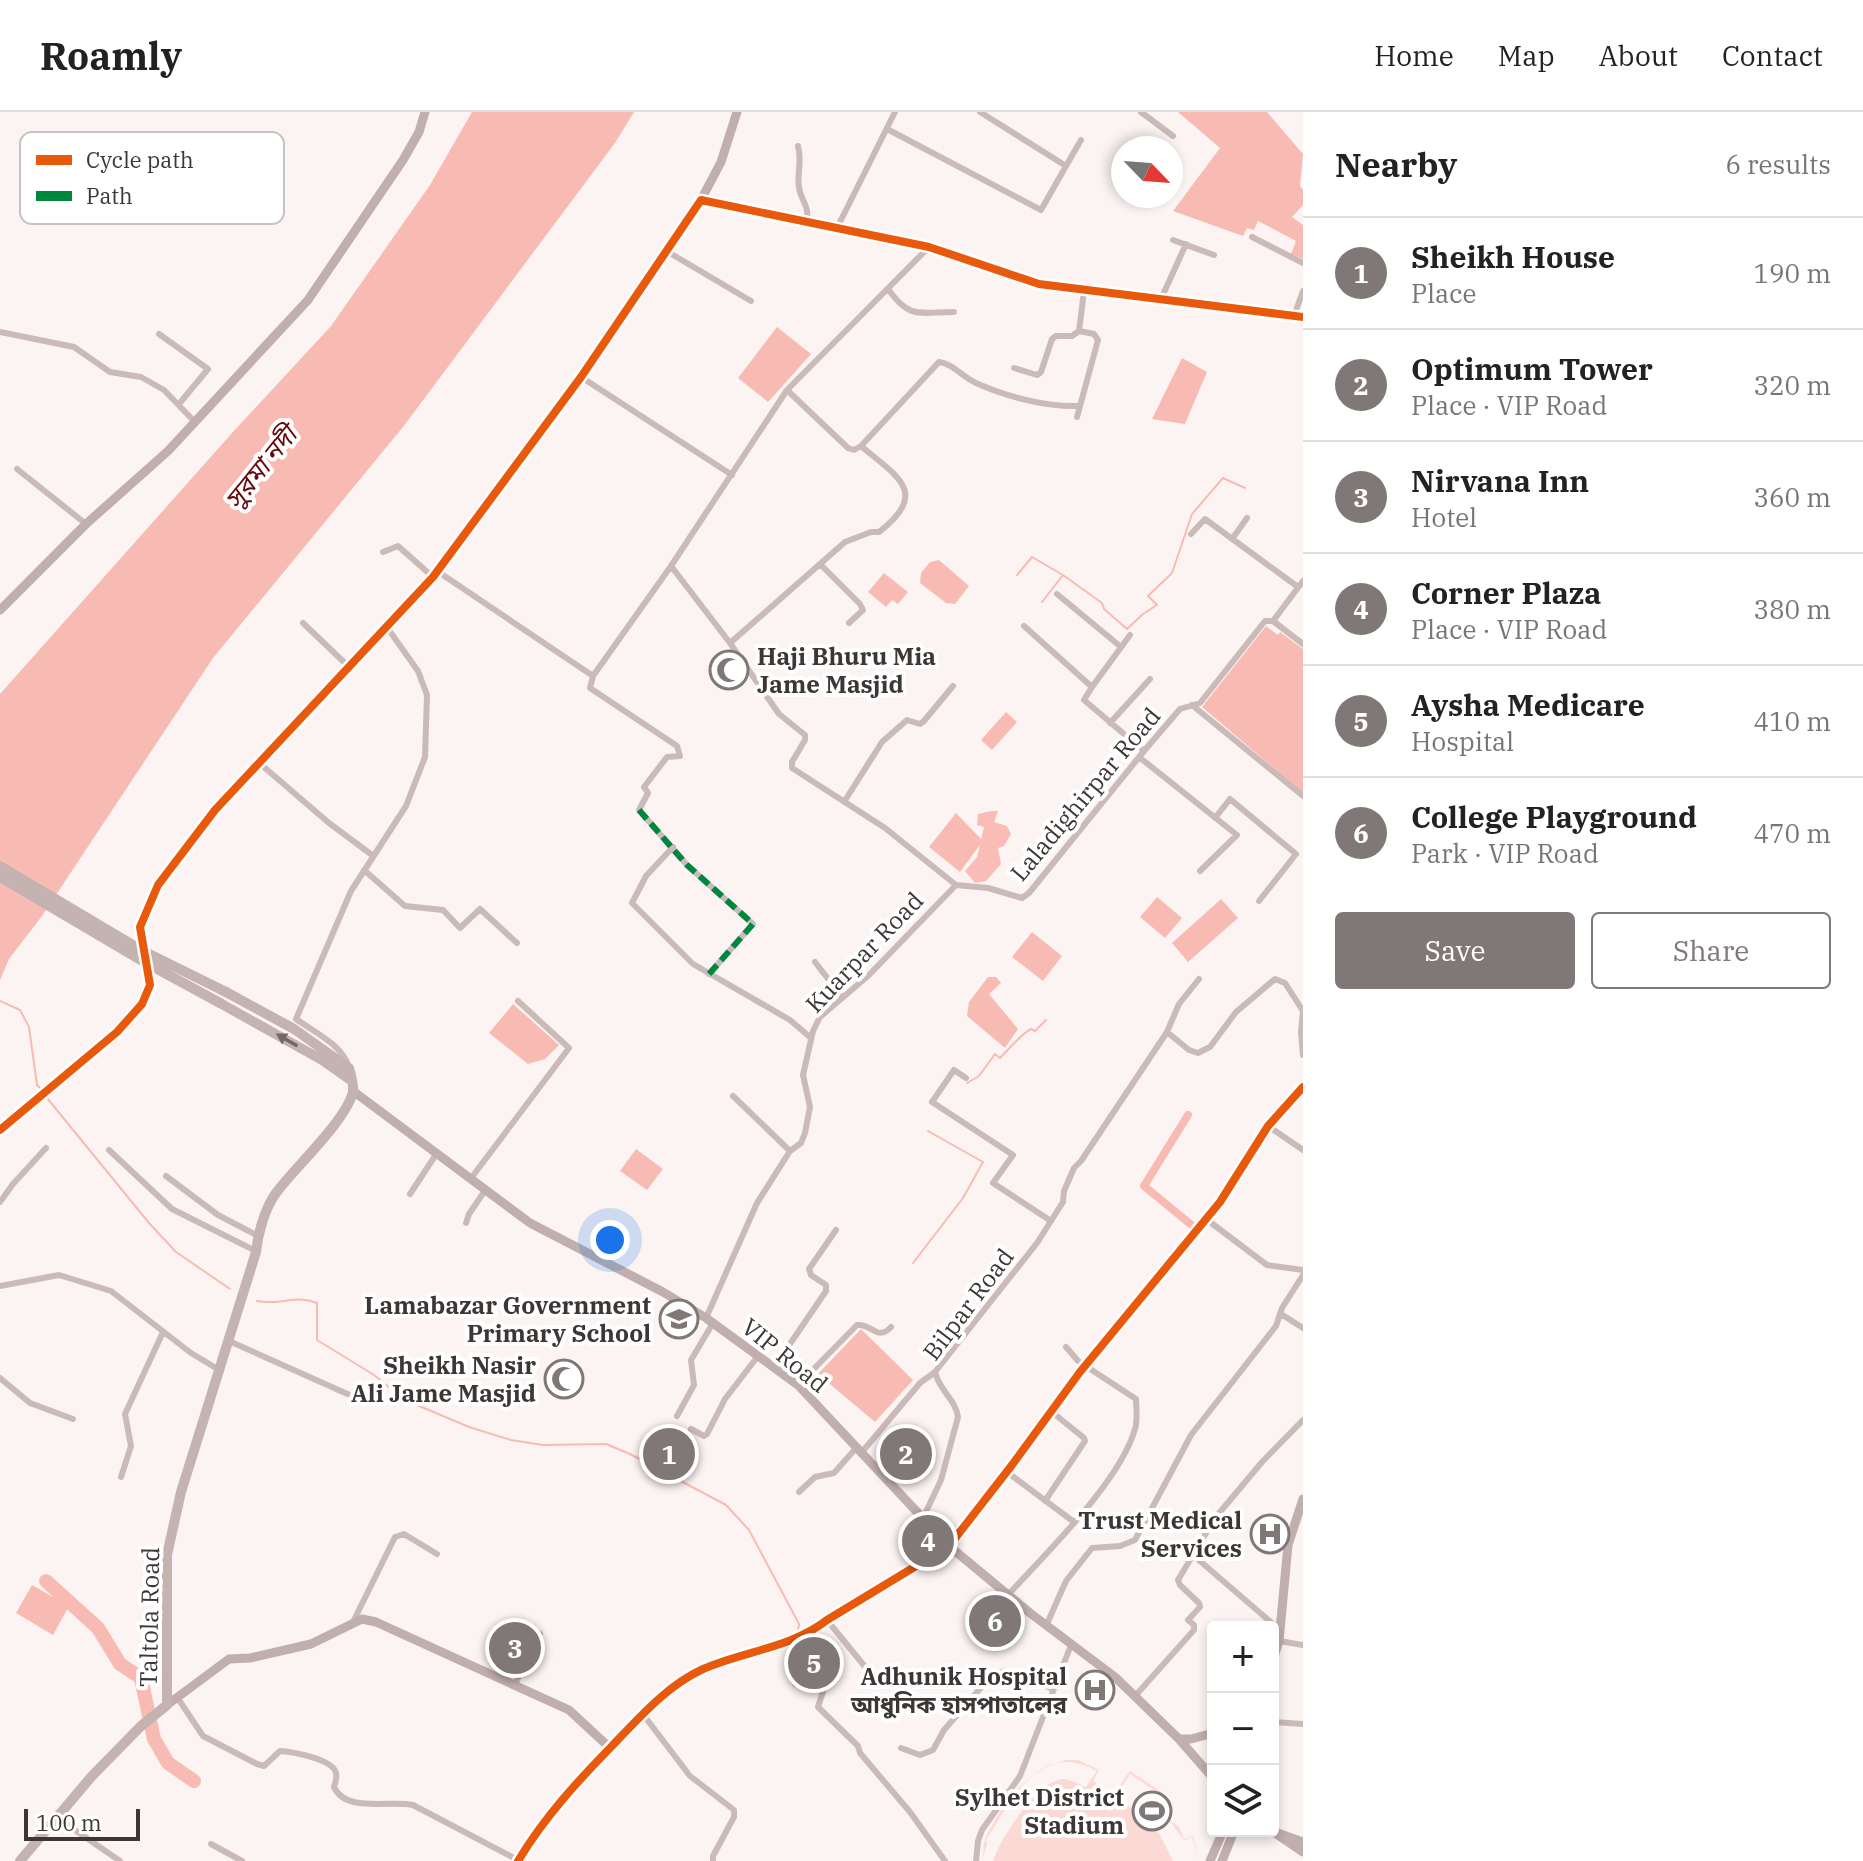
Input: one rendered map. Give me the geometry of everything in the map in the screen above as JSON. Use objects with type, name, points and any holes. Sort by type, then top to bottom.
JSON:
[{"type":"main road","points":[[0,866],[143,951],[294,1029],[349,1068],[353,1086]]},
{"type":"main road","points":[[0,877],[139,959],[310,1053],[353,1086]]},
{"type":"main road","name":"Taltola Road","points":[[20,1861],[56,1817],[141,1726],[167,1705],[167,1555],[181,1492],[221,1371],[258,1236],[275,1194],[308,1157],[345,1107],[353,1086]]},
{"type":"street","points":[[0,609],[86,524],[168,451],[308,300],[403,160],[419,132],[425,112]]},
{"type":"street","points":[[0,1130],[117,1032],[142,1004],[150,985],[140,927],[158,885],[258,762],[435,574],[581,377],[668,252],[721,162],[737,112]]},
{"type":"street","points":[[837,228],[895,112]]},
{"type":"street","points":[[980,112],[1066,166]]},
{"type":"street","points":[[1141,112],[1173,136]]},
{"type":"street","points":[[887,129],[1041,210],[1081,140]]},
{"type":"street","points":[[798,146],[802,159],[799,190],[808,208],[806,223]]},
{"type":"street","points":[[701,200],[929,247],[1039,284],[1084,291],[1298,316],[1303,291]]},
{"type":"street","points":[[1252,237],[1303,263]]},
{"type":"street","points":[[1173,240],[1214,255]]},
{"type":"street","points":[[1161,300],[1186,244]]},
{"type":"street","points":[[709,974],[753,924],[687,865],[639,810],[648,793],[644,787],[667,757],[680,756],[677,746],[590,688],[593,676],[671,566],[787,390],[929,247]]},
{"type":"street","points":[[668,252],[751,301]]},
{"type":"street","points":[[888,289],[901,307],[910,312],[954,312]]},
{"type":"street","points":[[1079,331],[1084,291]]},
{"type":"street","points":[[1014,368],[1037,375],[1056,336],[1072,336],[1079,331],[1094,334],[1098,340],[1077,417]]},
{"type":"street","points":[[0,332],[74,347],[110,372],[141,377],[164,390],[194,421]]},
{"type":"street","points":[[159,334],[208,369],[179,404]]},
{"type":"street","points":[[787,390],[848,448],[854,450],[939,362],[947,363],[974,383],[995,390],[1055,407],[1079,406]]},
{"type":"street","points":[[581,377],[732,475]]},
{"type":"street","points":[[671,566],[730,643],[845,542],[879,532],[905,503],[906,489],[902,481],[861,446]]},
{"type":"street","points":[[17,469],[86,524]]},
{"type":"street","points":[[1232,539],[1247,518]]},
{"type":"street","points":[[1191,534],[1205,519],[1301,584]]},
{"type":"street","points":[[383,552],[398,546],[435,574],[593,676]]},
{"type":"street","points":[[820,564],[863,610],[849,623]]},
{"type":"street","name":"Laladighirpar Road","points":[[956,885],[988,888],[1022,898],[1029,893],[1180,709],[1200,703],[1265,621],[1273,621],[1301,584]]},
{"type":"street","points":[[1057,594],[1121,647]]},
{"type":"street","points":[[1273,621],[1303,644]]},
{"type":"street","points":[[303,623],[348,666]]},
{"type":"street","points":[[349,1068],[347,1058],[296,1019],[351,891],[406,806],[425,757],[427,695],[418,671],[386,626]]},
{"type":"street","points":[[1024,626],[1092,687]]},
{"type":"street","points":[[1130,635],[1083,699],[1141,754],[1237,835],[1200,871]]},
{"type":"street","name":"Kuarpar Road","points":[[677,1416],[694,1385],[691,1360],[757,1203],[790,1151],[801,1143],[810,1115],[803,1082],[811,1038],[820,1017],[869,975],[956,885],[885,828],[792,768],[805,735],[779,714],[730,643]]},
{"type":"street","points":[[1110,723],[1150,679]]},
{"type":"street","points":[[844,802],[882,742],[907,720],[920,724],[924,721],[953,686]]},
{"type":"street","points":[[1192,705],[1303,796]]},
{"type":"street","points":[[258,762],[372,855]]},
{"type":"street","points":[[1215,818],[1230,799],[1296,854],[1259,901]]},
{"type":"street","points":[[673,847],[646,876],[632,903],[693,964],[790,1020],[811,1038]]},
{"type":"street","points":[[364,870],[405,906],[443,910],[460,928],[480,909],[517,943]]},
{"type":"street","points":[[815,962],[842,997]]},
{"type":"street","name":"Bilpar Road","points":[[923,1518],[941,1480],[958,1417],[956,1408],[938,1384],[935,1372],[1037,1243],[1063,1202],[1064,1191],[1074,1168],[1167,1032],[1179,1004],[1199,979]]},
{"type":"street","points":[[1167,1032],[1189,1050],[1198,1053],[1210,1047],[1236,1012],[1277,979],[1286,984],[1303,1011],[1303,1055]]},
{"type":"street","points":[[472,1177],[569,1048],[518,1001]]},
{"type":"street","points":[[966,1078],[954,1070],[932,1102],[1013,1155],[993,1183],[1051,1221]]},
{"type":"street","name":"VIP Road","points":[[353,1086],[437,1153],[545,1232],[644,1281],[709,1320],[775,1366],[798,1385],[860,1449],[949,1546],[1136,1695],[1207,1771]]},
{"type":"street","points":[[177,1697],[203,1736],[257,1764],[269,1764],[280,1751],[310,1756],[334,1769],[337,1775],[334,1787],[340,1796],[371,1805],[399,1802],[413,1805],[518,1861],[543,1821],[579,1778],[642,1713],[674,1687],[702,1670],[812,1632],[949,1546],[1085,1365],[1206,1219],[1268,1126],[1303,1087]]},
{"type":"street","points":[[733,1096],[790,1151]]},
{"type":"street","points":[[1268,1126],[1303,1150]]},
{"type":"street","points":[[0,1202],[46,1148]]},
{"type":"street","points":[[109,1150],[172,1209],[256,1252]]},
{"type":"street","points":[[410,1194],[437,1153]]},
{"type":"street","points":[[166,1176],[218,1215],[258,1236]]},
{"type":"street","points":[[466,1223],[486,1189]]},
{"type":"street","points":[[1046,1626],[1066,1581],[1092,1548],[1120,1546],[1135,1540],[1191,1435],[1244,1371],[1276,1326],[1303,1272],[1263,1263],[1206,1219]]},
{"type":"street","points":[[775,1366],[827,1288],[811,1275],[809,1269],[836,1230]]},
{"type":"street","points":[[0,1286],[66,1275],[111,1291],[163,1332],[221,1371]]},
{"type":"street","points":[[1281,1314],[1303,1328]]},
{"type":"street","points":[[798,1385],[857,1325],[864,1325],[878,1334],[891,1327]]},
{"type":"street","points":[[121,1477],[131,1446],[125,1414],[163,1332]]},
{"type":"street","points":[[229,1341],[352,1396]]},
{"type":"street","points":[[1008,1595],[1107,1481],[1135,1429],[1136,1399],[1085,1365],[1066,1347]]},
{"type":"street","points":[[691,1429],[704,1436],[707,1434],[725,1399],[758,1356]]},
{"type":"street","points":[[799,1492],[815,1477],[834,1473],[920,1383],[935,1372]]},
{"type":"street","points":[[0,1378],[30,1403],[73,1419]]},
{"type":"street","points":[[1045,1501],[1085,1441],[1052,1412]]},
{"type":"street","points":[[1136,1695],[1194,1630],[1194,1625],[1188,1620],[1200,1607],[1199,1603],[1178,1583],[1215,1518],[1303,1420]]},
{"type":"street","points":[[1007,1472],[1074,1522]]},
{"type":"street","points":[[1279,1639],[1288,1545],[1303,1499]]},
{"type":"street","points":[[353,1622],[395,1537],[404,1534],[437,1554]]},
{"type":"street","points":[[1193,1555],[1280,1635],[1303,1645]]},
{"type":"street","points":[[167,1705],[229,1659],[250,1658],[311,1644],[362,1619],[376,1622],[569,1710],[610,1748]]},
{"type":"street","points":[[827,1620],[879,1684]]},
{"type":"street","points":[[812,1632],[836,1670],[827,1679],[818,1707],[858,1746],[860,1753],[910,1812],[945,1861]]},
{"type":"street","points":[[515,1684],[540,1634]]},
{"type":"street","points":[[976,1861],[982,1830],[1020,1776],[1071,1645]]},
{"type":"street","points":[[901,1748],[920,1755],[933,1750],[944,1730],[998,1672],[1012,1669],[1052,1689]]},
{"type":"street","points":[[642,1713],[690,1776],[734,1810],[734,1817],[713,1861]]},
{"type":"street","points":[[1279,1722],[1303,1724]]},
{"type":"street","points":[[1179,1739],[1207,1735]]},
{"type":"street","points":[[56,1817],[120,1861]]},
{"type":"street","points":[[1279,1834],[1303,1842]]},
{"type":"street","points":[[1210,1861],[1220,1837]]},
{"type":"street","points":[[1222,1861],[1232,1837]]},
{"type":"street","points":[[1279,1837],[1303,1852]]},
{"type":"street","points":[[211,1844],[242,1861]]},
{"type":"shaded area","points":[[998,811],[994,822],[1007,826],[1011,834],[1004,846],[998,848],[1001,864],[986,881],[975,883],[965,871],[977,857],[984,827],[977,825],[978,814]]},
{"type":"shaded area","points":[[986,1596],[1022,1621],[1003,1647],[968,1622]]},
{"type":"shaded area","name":"Sylhet District Stadium","points":[[1066,1760],[1078,1760],[1099,1770],[1093,1781],[1113,1795],[1130,1771],[1163,1793],[1153,1808],[1179,1827],[1184,1839],[1193,1836],[1199,1861],[1192,1837],[1184,1840],[1169,1820],[1155,1811],[1146,1825],[1159,1833],[1173,1861],[993,1861],[1011,1826],[1042,1790],[1062,1779],[1086,1787],[1097,1771],[1077,1763],[1050,1766]],"holes":[[[1130,1774],[1160,1794],[1146,1817],[1115,1798]]]},
{"type":"shaded area","points":[[1032,1777],[1007,1807],[986,1840],[982,1861],[985,1839],[993,1824],[1018,1789]]},
{"type":"water","name":"সুরমা নদী","points":[[472,112],[634,112],[615,143],[403,427],[213,658],[42,916],[9,959],[0,980],[0,694],[331,326],[430,185]]},
{"type":"water","points":[[1178,112],[1267,112],[1303,154],[1300,186],[1303,205],[1292,217],[1303,225],[1303,259],[1291,254],[1296,241],[1258,221],[1254,230],[1247,228],[1243,236],[1173,211],[1183,208],[1183,198],[1220,148]]},
{"type":"water","points":[[777,327],[811,354],[768,402],[738,378]]},
{"type":"water","points":[[1182,358],[1207,372],[1185,424],[1152,419]]},
{"type":"water","points":[[939,560],[969,586],[955,604],[946,603],[920,583],[921,573],[930,562]]},
{"type":"water","points":[[884,573],[908,592],[898,604],[892,600],[886,607],[868,592]]},
{"type":"water","points":[[1266,626],[1303,649],[1303,793],[1202,707]]},
{"type":"water","points":[[1006,712],[1017,722],[992,750],[981,740]]},
{"type":"water","points":[[956,813],[983,841],[960,872],[929,847]]},
{"type":"water","points":[[1157,897],[1182,918],[1165,938],[1140,917]]},
{"type":"water","points":[[1221,899],[1238,918],[1188,962],[1172,943]]},
{"type":"water","points":[[1032,932],[1062,956],[1043,981],[1012,957]]},
{"type":"water","points":[[988,977],[996,977],[1001,983],[989,994],[1018,1029],[1005,1048],[967,1016],[969,1002]]},
{"type":"water","points":[[513,1004],[559,1045],[545,1059],[528,1064],[489,1033]]},
{"type":"water","points":[[636,1149],[663,1169],[647,1190],[620,1171]]},
{"type":"water","points":[[861,1329],[913,1380],[875,1422],[818,1374]]},
{"type":"water","points":[[32,1585],[69,1606],[53,1635],[16,1613]]},
{"type":"waterway","points":[[1063,575],[1102,603],[1104,609],[1127,629],[1157,605],[1148,596],[1172,573],[1192,514],[1223,478],[1245,488]]},
{"type":"waterway","points":[[1017,575],[1032,557],[1063,575],[1042,602]]},
{"type":"waterway","points":[[0,1001],[20,1010],[29,1027],[37,1085],[41,1089]]},
{"type":"waterway","points":[[967,1083],[979,1076],[995,1054],[1000,1058],[1023,1034],[1031,1029],[1035,1031],[1046,1020]]},
{"type":"waterway","points":[[47,1098],[176,1252],[230,1289]]},
{"type":"waterway","points":[[1188,1115],[1144,1186],[1194,1227]]},
{"type":"waterway","points":[[913,1263],[963,1198],[983,1162],[928,1131]]},
{"type":"waterway","points":[[257,1301],[301,1300],[317,1303],[317,1340],[374,1375],[405,1400],[469,1427],[511,1440],[543,1445],[606,1444],[726,1505],[749,1530],[799,1624],[798,1631]]},
{"type":"waterway","points":[[46,1581],[98,1628],[120,1664],[141,1678],[154,1739],[168,1763],[194,1781]]},
{"type":"waterway","points":[[794,1686],[787,1669],[795,1641]]},
{"type":"marked path","points":[[639,810],[687,865],[753,924],[709,974]]},
{"type":"cycle path","points":[[0,1130],[117,1032],[142,1004],[150,985],[140,927],[158,885],[215,810],[433,577],[581,377],[701,200],[929,247],[1039,284],[1303,317]]},
{"type":"cycle path","points":[[518,1861],[572,1788],[642,1715],[677,1684],[703,1669],[798,1637],[949,1546],[1080,1372],[1220,1202],[1268,1126],[1303,1087]]},
{"type":"place","name":"Haji Bhuru Mia Jame Masjid","points":[[729,670]]},
{"type":"place","name":"Lamabazar Government Primary School","points":[[679,1319]]},
{"type":"place","name":"Sheikh Nasir Ali Jame Masjid","points":[[564,1379]]},
{"type":"place","name":"Sheikh House","points":[[669,1454]]},
{"type":"place","name":"Optimum Tower","points":[[906,1454]]},
{"type":"place","name":"Trust Medical Services","points":[[1270,1534]]},
{"type":"place","name":"Corner Plaza","points":[[928,1541]]},
{"type":"place","name":"College Playground","points":[[995,1621]]},
{"type":"place","name":"Nirvana Inn","points":[[515,1648]]},
{"type":"place","name":"Aysha Medicare","points":[[814,1663]]},
{"type":"place","name":"Adhunik Hospital আধুনিক হাসপাতালের","points":[[1095,1690]]},
{"type":"place","name":"Sylhet District Stadium","points":[[1152,1811]]}]
